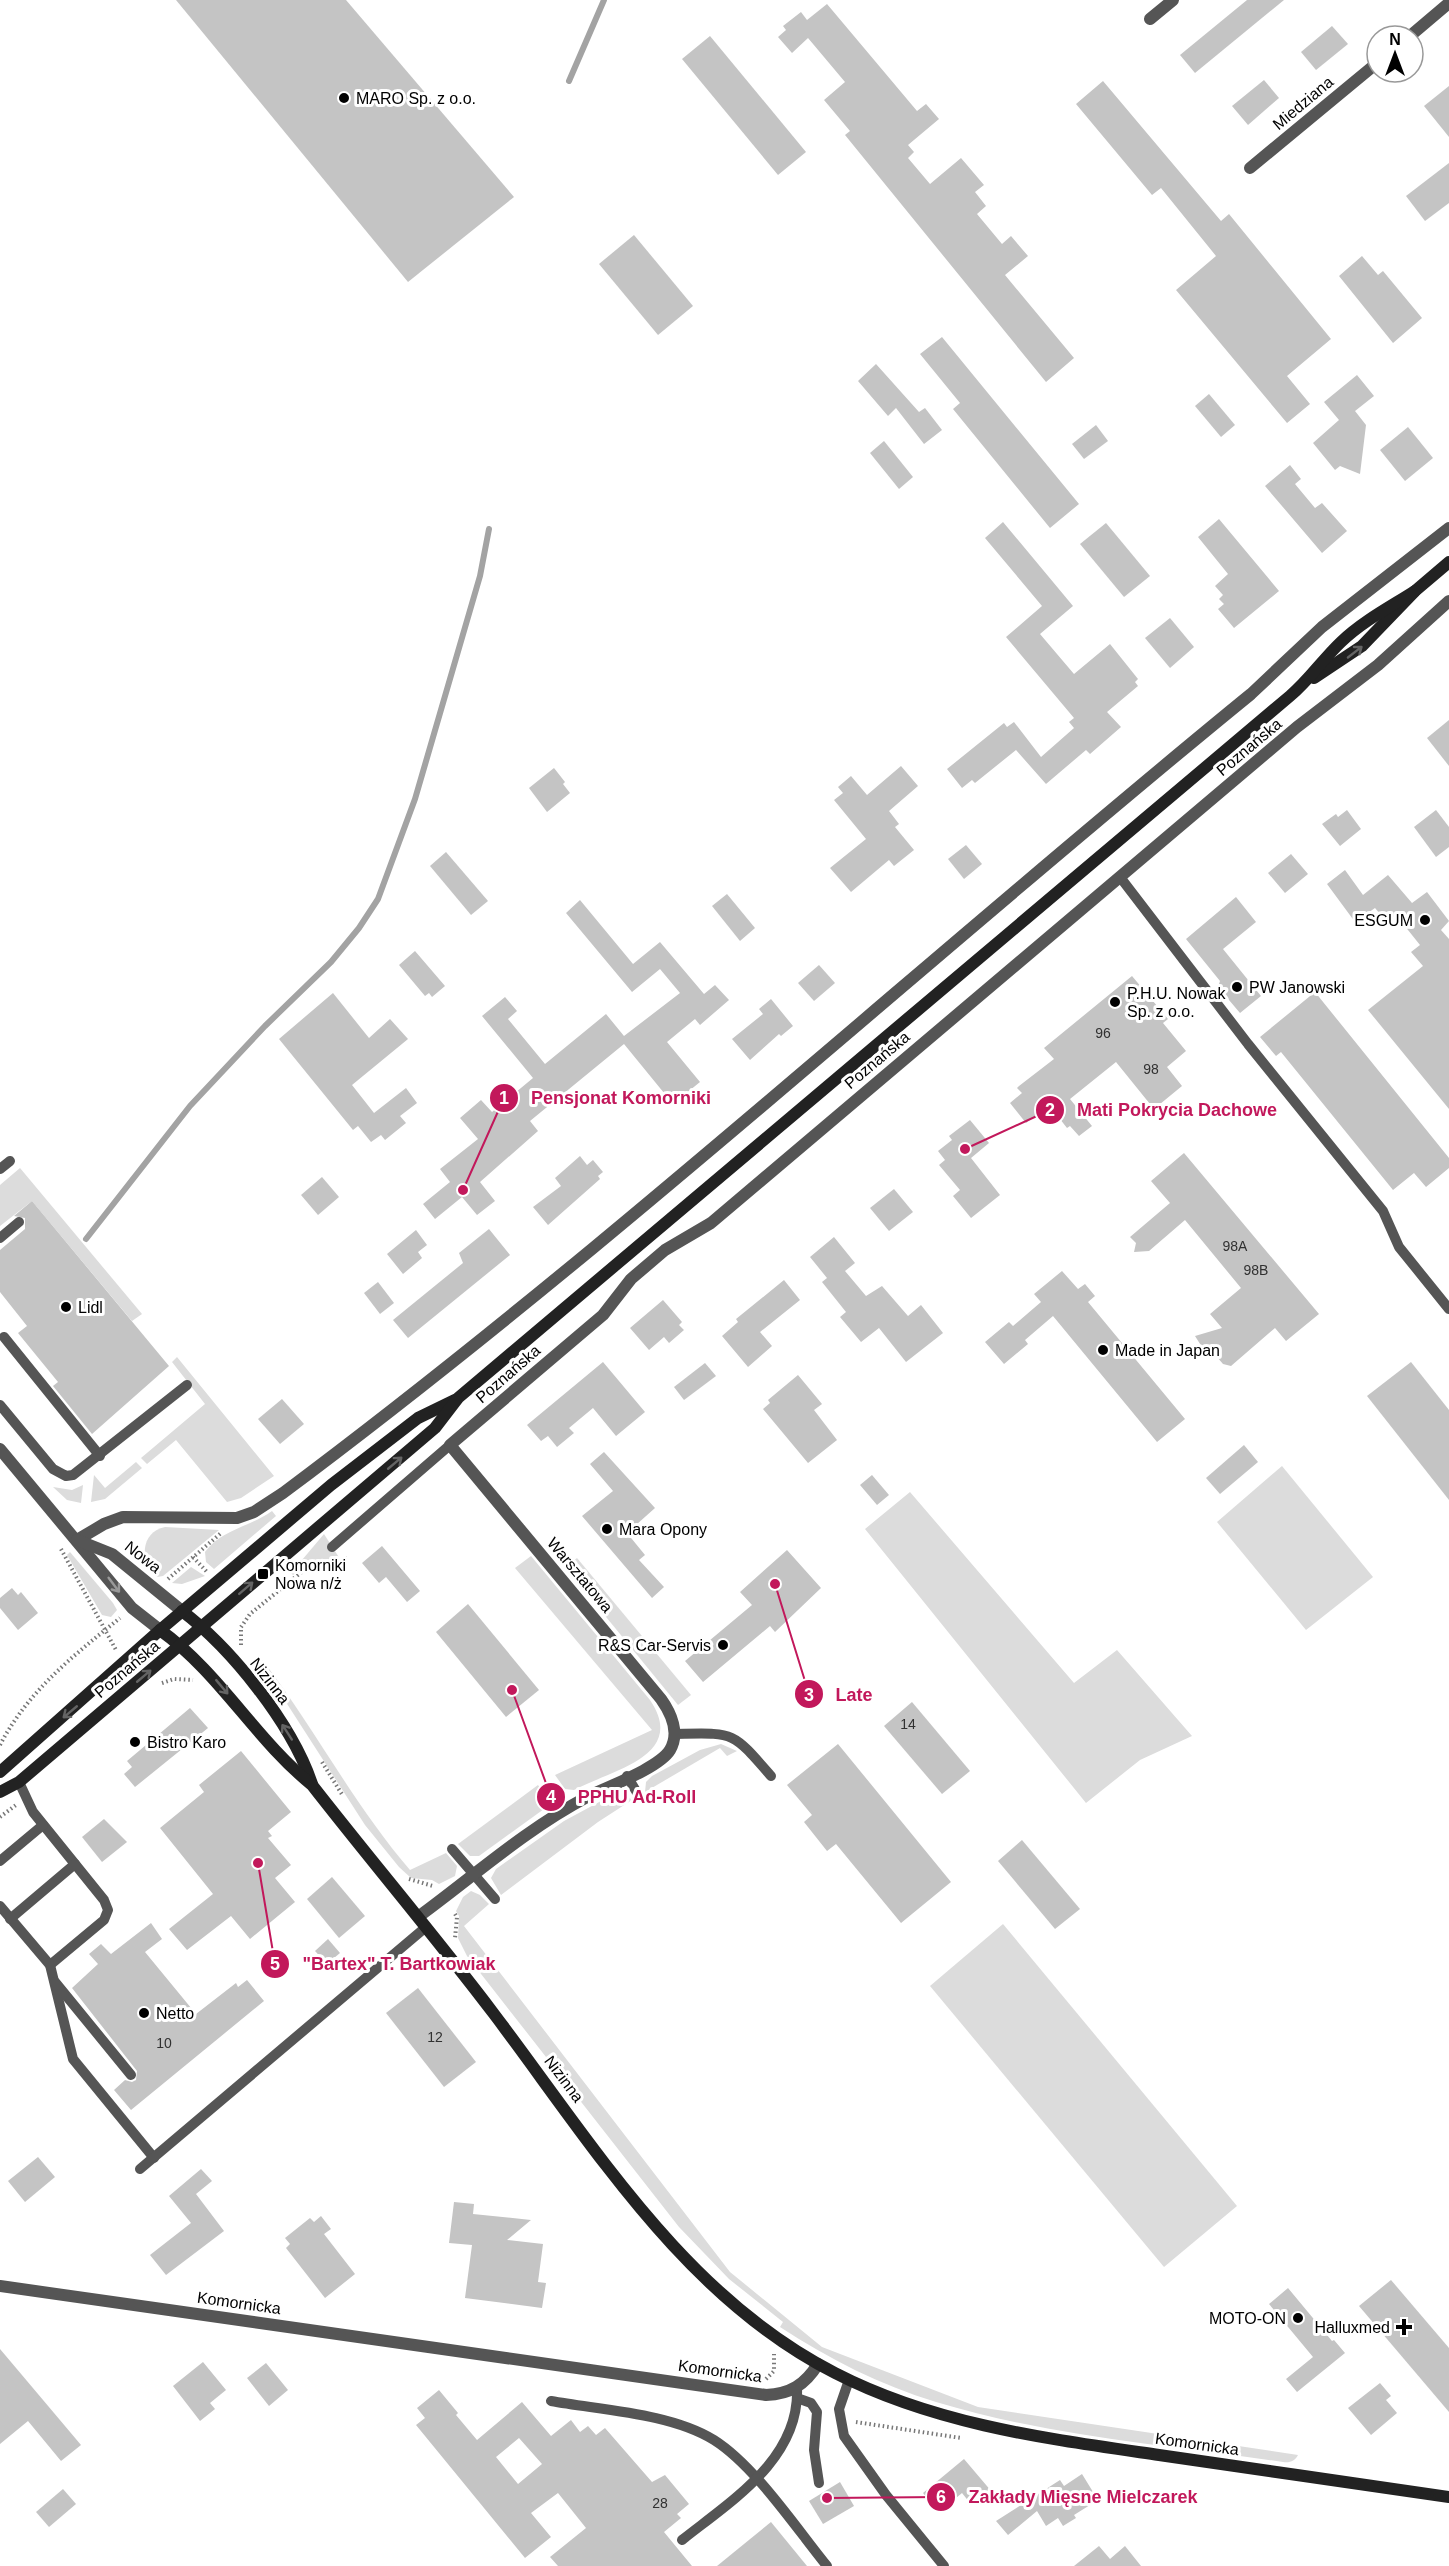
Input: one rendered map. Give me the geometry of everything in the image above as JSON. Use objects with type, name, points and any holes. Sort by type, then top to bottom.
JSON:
[{"type":"main road","name":"Poznańska","points":[[0,1792],[20,1782],[181,1646],[435,1428],[459,1398],[1305,683],[1357,651],[1415,591],[1449,562]]},
{"type":"main road","name":"Poznańska","points":[[0,1772],[182,1611],[362,1460],[418,1418],[459,1398]]},
{"type":"main road","name":"Nizinna","points":[[182,1611],[202,1627],[242,1670],[278,1718],[302,1757],[312,1785]]},
{"type":"main road","name":"Nizinna","points":[[160,1630],[181,1646],[213,1677],[288,1765],[312,1785],[422,1922],[666,2238],[738,2308],[818,2364]]},
{"type":"main road","name":"Komornicka","points":[[818,2364],[849,2380],[926,2410],[1005,2430],[1094,2446],[1449,2497]]},
{"type":"street","points":[[1150,19],[1173,0]]},
{"type":"street","points":[[1424,24],[1449,3]]},
{"type":"street","name":"Miedziana","points":[[1250,168],[1365,73]]},
{"type":"street","points":[[77,1540],[104,1524],[123,1517],[237,1518],[254,1512],[272,1501],[469,1351],[626,1223],[1290,658],[1322,627],[1449,528]]},
{"type":"street","name":"Poznańska","points":[[450,1446],[603,1315],[631,1279],[665,1250],[711,1223],[1297,728],[1378,665],[1449,601]]},
{"type":"street","name":"Warsztatowa","points":[[450,1446],[661,1699],[673,1720],[674,1734]]},
{"type":"street","name":"Nowa","points":[[0,1449],[132,1608],[160,1630]]},
{"type":"street","name":"Nowa","points":[[77,1540],[112,1554],[182,1611]]},
{"type":"street","points":[[422,1922],[474,1875],[534,1829],[665,1756],[671,1749],[674,1734]]},
{"type":"street","name":"Komornicka","points":[[0,2286],[766,2395],[797,2393]]},
{"type":"street","points":[[797,2393],[818,2364]]},
{"type":"lane","points":[[1120,877],[1248,1044],[1383,1211],[1399,1247],[1449,1309]]},
{"type":"lane","points":[[0,1170],[10,1161]]},
{"type":"lane","points":[[0,1238],[19,1222]]},
{"type":"lane","points":[[0,1325],[2,1339],[100,1456]]},
{"type":"lane","points":[[0,1405],[59,1473],[73,1475],[100,1456],[187,1385]]},
{"type":"lane","name":"Poznańska","points":[[332,1547],[450,1446]]},
{"type":"lane","points":[[674,1734],[721,1734],[734,1737],[771,1776]]},
{"type":"lane","points":[[627,1776],[639,1797]]},
{"type":"lane","points":[[20,1782],[29,1805],[43,1825],[104,1900],[107,1915],[50,1965]]},
{"type":"lane","points":[[0,1861],[43,1825]]},
{"type":"lane","points":[[452,1849],[495,1899]]},
{"type":"lane","points":[[10,1919],[75,1864]]},
{"type":"lane","points":[[0,1906],[50,1965],[73,2060],[154,2157]]},
{"type":"lane","points":[[140,2169],[422,1922]]},
{"type":"lane","points":[[54,1980],[131,2075]]},
{"type":"lane","points":[[849,2380],[839,2409],[844,2436],[886,2495],[944,2566]]},
{"type":"lane","points":[[682,2540],[757,2480],[792,2427],[797,2393],[811,2403],[817,2412],[814,2450],[819,2483]]},
{"type":"lane","points":[[550,2401],[661,2420],[697,2431],[714,2440],[736,2457],[757,2480],[827,2566]]},
{"type":"path","points":[[165,1582],[237,1518]]},
{"type":"path","points":[[60,1548],[117,1650]]},
{"type":"path","points":[[193,1557],[209,1574]]},
{"type":"path","points":[[244,1652],[240,1634],[247,1618],[314,1562],[342,1561],[347,1558]]},
{"type":"path","points":[[243,1613],[247,1618]]},
{"type":"path","points":[[0,1745],[13,1719],[48,1678],[122,1616]]},
{"type":"path","points":[[160,1684],[184,1678],[199,1682]]},
{"type":"path","points":[[321,1761],[346,1801]]},
{"type":"path","points":[[403,1875],[433,1886]]},
{"type":"path","points":[[455,1914],[458,1946]]},
{"type":"path","points":[[759,2380],[765,2379],[774,2371],[776,2359],[769,2349]]},
{"type":"shaded area","points":[[20,1168],[142,1314],[132,1321],[32,1201],[0,1226],[0,1185]]},
{"type":"shaded area","points":[[177,1357],[274,1476],[241,1498],[227,1502],[176,1440],[147,1464],[141,1458],[205,1404],[172,1362]]},
{"type":"shaded area","points":[[136,1462],[142,1468],[105,1499],[91,1502],[94,1475],[105,1488]]},
{"type":"shaded area","points":[[1282,1466],[1373,1577],[1306,1630],[1217,1522]]},
{"type":"shaded area","points":[[83,1485],[81,1503],[67,1500],[53,1487],[72,1490]]},
{"type":"shaded area","points":[[910,1492],[1074,1683],[1117,1650],[1192,1736],[1140,1760],[1086,1803],[865,1529]]},
{"type":"shaded area","points":[[272,1511],[276,1516],[214,1569],[206,1562],[205,1552],[212,1544],[228,1533]]},
{"type":"shaded area","points":[[165,1527],[219,1530],[163,1576],[157,1577],[147,1564],[145,1549],[151,1535]]},
{"type":"shaded area","points":[[324,1534],[340,1559],[312,1560],[293,1575],[291,1573]]},
{"type":"shaded area","points":[[70,1552],[113,1603],[117,1610],[111,1617],[102,1615],[67,1555]]},
{"type":"shaded area","points":[[531,1556],[650,1700],[659,1719],[660,1735],[653,1748],[625,1768],[574,1790],[565,1789],[555,1775],[652,1730],[515,1568]]},
{"type":"shaded area","points":[[577,1558],[691,1695],[678,1705],[571,1574],[569,1565]]},
{"type":"shaded area","points":[[191,1567],[205,1576],[182,1584],[172,1583]]},
{"type":"shaded area","points":[[260,1657],[298,1710],[351,1792],[410,1870],[446,1853],[457,1866],[455,1876],[439,1884],[432,1880],[411,1878],[399,1867],[365,1825],[282,1696],[254,1661]]},
{"type":"shaded area","points":[[721,1744],[737,1751],[727,1756],[720,1748],[645,1792],[646,1782],[652,1776],[700,1750]]},
{"type":"shaded area","points":[[538,1785],[547,1798],[544,1809],[479,1856],[470,1856],[458,1844]]},
{"type":"shaded area","points":[[614,1794],[627,1796],[632,1800],[598,1822],[501,1895],[491,1878],[496,1869],[564,1821]]},
{"type":"shaded area","points":[[471,1891],[480,1895],[489,1904],[464,1926],[730,2272],[822,2347],[978,2407],[1298,2455],[1297,2457],[1286,2462],[1152,2445],[978,2414],[915,2395],[875,2379],[817,2350],[780,2327],[783,2322],[729,2279],[679,2227],[467,1956],[458,1938],[459,1916],[456,1911],[463,1897]]},
{"type":"shaded area","points":[[1003,1924],[1237,2206],[1164,2267],[930,1986]]},
{"type":"building","name":"MARO Sp. z o.o.","points":[[176,0],[346,0],[514,197],[408,282]]},
{"type":"building","points":[[1247,0],[1284,0],[1195,73],[1180,55]]},
{"type":"building","points":[[827,4],[917,111],[926,104],[939,119],[908,145],[914,152],[908,158],[930,184],[961,158],[984,185],[975,192],[986,206],[977,214],[1002,244],[1011,236],[1028,256],[1005,275],[1074,358],[1046,382],[845,135],[850,131],[824,100],[845,82],[808,38],[792,53],[778,37],[786,30],[783,26],[801,12],[807,20]]},
{"type":"building","points":[[1332,26],[1348,44],[1316,70],[1301,52]]},
{"type":"building","points":[[710,36],[806,152],[778,175],[682,59]]},
{"type":"building","points":[[1264,80],[1279,98],[1248,125],[1232,106]]},
{"type":"building","points":[[1103,81],[1221,221],[1229,214],[1331,339],[1287,376],[1310,404],[1287,423],[1176,290],[1216,256],[1161,188],[1152,195],[1076,104]]},
{"type":"building","points":[[1449,86],[1449,137],[1424,106]]},
{"type":"building","points":[[1449,163],[1449,203],[1425,221],[1406,196]]},
{"type":"building","points":[[634,235],[693,306],[658,335],[599,264]]},
{"type":"building","points":[[1362,256],[1378,275],[1383,271],[1422,318],[1393,343],[1339,276]]},
{"type":"building","points":[[942,337],[1079,504],[1050,528],[953,409],[960,403],[920,354]]},
{"type":"building","points":[[876,364],[919,412],[925,408],[942,430],[924,444],[896,408],[888,416],[858,381]]},
{"type":"building","points":[[1357,375],[1374,396],[1355,411],[1366,425],[1360,474],[1340,466],[1335,470],[1313,443],[1339,420],[1324,402]]},
{"type":"building","points":[[1209,394],[1235,425],[1221,437],[1195,406]]},
{"type":"building","points":[[1096,425],[1108,441],[1084,459],[1072,444]]},
{"type":"building","points":[[1408,427],[1433,458],[1405,481],[1380,450]]},
{"type":"building","points":[[884,441],[913,477],[899,489],[870,453]]},
{"type":"building","points":[[1290,465],[1301,479],[1295,484],[1315,508],[1322,503],[1347,531],[1322,553],[1265,486]]},
{"type":"building","points":[[1219,519],[1279,591],[1234,628],[1218,609],[1224,604],[1219,599],[1223,595],[1215,586],[1228,574],[1198,537]]},
{"type":"building","points":[[1003,522],[1073,606],[1040,634],[1074,674],[1110,644],[1138,679],[1135,682],[1138,686],[1107,712],[1121,727],[1090,754],[1086,750],[1046,784],[1016,750],[975,783],[972,780],[962,788],[947,769],[1004,723],[1007,727],[1014,722],[1041,757],[1074,728],[1069,722],[1074,718],[1006,637],[1042,606],[985,538]]},
{"type":"building","points":[[1106,523],[1150,576],[1124,597],[1080,544]]},
{"type":"building","points":[[1170,618],[1194,647],[1170,668],[1145,638]]},
{"type":"building","points":[[1449,720],[1449,766],[1427,738]]},
{"type":"building","points":[[901,766],[918,786],[889,811],[899,824],[895,827],[914,850],[894,866],[889,860],[851,892],[830,868],[866,839],[834,800],[843,793],[838,787],[851,776],[867,795]]},
{"type":"building","points":[[554,768],[570,793],[547,812],[529,788]]},
{"type":"building","points":[[1347,810],[1361,829],[1340,846],[1322,824],[1336,814],[1338,817]]},
{"type":"building","points":[[1436,810],[1449,827],[1449,847],[1436,857],[1414,827]]},
{"type":"building","points":[[966,845],[982,864],[964,879],[948,859]]},
{"type":"building","points":[[446,852],[488,901],[471,915],[430,866]]},
{"type":"building","points":[[1291,854],[1308,874],[1285,893],[1268,873]]},
{"type":"building","points":[[1345,870],[1363,895],[1388,875],[1412,903],[1427,892],[1449,921],[1441,930],[1449,939],[1449,1109],[1368,1010],[1423,966],[1411,952],[1420,945],[1396,915],[1387,922],[1375,908],[1355,922],[1327,884]]},
{"type":"building","points":[[727,894],[755,928],[740,941],[712,906]]},
{"type":"building","points":[[1236,897],[1256,922],[1223,949],[1261,996],[1240,1013],[1218,987],[1220,981],[1186,939]]},
{"type":"building","points":[[580,900],[633,964],[660,942],[704,994],[715,985],[729,1000],[700,1025],[695,1019],[667,1042],[700,1082],[673,1104],[624,1044],[530,1121],[538,1131],[480,1182],[495,1201],[477,1215],[462,1197],[435,1219],[423,1204],[450,1182],[440,1169],[478,1139],[460,1118],[481,1100],[492,1112],[533,1078],[482,1016],[505,997],[517,1011],[508,1019],[545,1064],[606,1014],[624,1036],[680,993],[660,969],[632,992],[566,913]]},
{"type":"building","points":[[415,951],[445,986],[432,997],[429,993],[425,996],[399,965]]},
{"type":"building","points":[[819,965],[835,983],[814,1001],[798,983]]},
{"type":"building","points":[[1132,976],[1168,1019],[1163,1023],[1186,1051],[1167,1067],[1182,1086],[1154,1109],[1116,1062],[1070,1099],[1092,1126],[1079,1136],[1070,1126],[1067,1128],[1049,1105],[1026,1123],[1010,1103],[1022,1093],[1017,1088],[1054,1059],[1044,1048]]},
{"type":"building","points":[[1315,992],[1449,1158],[1449,1168],[1426,1187],[1414,1173],[1393,1190],[1281,1052],[1276,1056],[1260,1037]]},
{"type":"building","points":[[333,993],[369,1038],[390,1019],[408,1039],[352,1085],[374,1113],[406,1088],[417,1103],[400,1116],[406,1123],[385,1140],[381,1135],[371,1142],[358,1126],[353,1130],[279,1039]]},
{"type":"building","points":[[771,999],[793,1026],[781,1036],[779,1034],[750,1060],[732,1039],[763,1014],[759,1009]]},
{"type":"building","points":[[970,1120],[989,1143],[971,1158],[1000,1195],[971,1218],[953,1196],[960,1190],[939,1165],[945,1160],[938,1151],[952,1140],[949,1136]]},
{"type":"building","points":[[1184,1153],[1319,1314],[1286,1341],[1275,1328],[1231,1366],[1223,1364],[1211,1350],[1202,1347],[1195,1336],[1222,1328],[1210,1314],[1241,1288],[1185,1220],[1149,1251],[1134,1252],[1136,1243],[1130,1237],[1170,1203],[1151,1181]]},
{"type":"building","points":[[580,1156],[587,1165],[593,1160],[603,1172],[598,1176],[600,1179],[548,1225],[533,1207],[561,1186],[555,1178]]},
{"type":"building","points":[[322,1177],[339,1197],[318,1215],[301,1195]]},
{"type":"building","points":[[894,1189],[913,1212],[889,1231],[870,1208]]},
{"type":"building","name":"Lidl","points":[[32,1201],[169,1366],[92,1434],[53,1386],[58,1382],[18,1333],[27,1326],[0,1292],[0,1250],[25,1229],[25,1218],[14,1216]]},
{"type":"building","points":[[489,1229],[510,1255],[408,1338],[393,1320],[463,1263],[459,1253]]},
{"type":"building","points":[[416,1230],[427,1245],[418,1252],[422,1258],[403,1274],[387,1254]]},
{"type":"building","points":[[834,1237],[855,1263],[845,1271],[866,1296],[882,1286],[908,1316],[921,1305],[943,1333],[906,1362],[879,1328],[861,1342],[840,1317],[846,1312],[822,1282],[827,1278],[810,1257]]},
{"type":"building","points":[[1062,1271],[1078,1289],[1085,1284],[1095,1296],[1088,1302],[1185,1419],[1157,1442],[1053,1316],[1025,1340],[1028,1344],[1004,1364],[985,1342],[1009,1322],[1013,1326],[1041,1302],[1034,1294]]},
{"type":"building","points":[[784,1280],[800,1300],[760,1332],[772,1346],[748,1367],[722,1336],[738,1322],[736,1319]]},
{"type":"building","points":[[378,1282],[394,1303],[380,1314],[364,1293]]},
{"type":"building","points":[[663,1300],[682,1322],[679,1325],[684,1330],[669,1343],[664,1337],[649,1350],[630,1328]]},
{"type":"building","points":[[603,1362],[645,1412],[616,1436],[593,1408],[569,1428],[574,1433],[557,1447],[548,1436],[541,1441],[527,1425]]},
{"type":"building","points":[[1411,1362],[1449,1410],[1449,1500],[1367,1396]]},
{"type":"building","points":[[705,1363],[716,1376],[684,1400],[674,1387]]},
{"type":"building","points":[[798,1375],[822,1404],[814,1410],[837,1440],[808,1463],[763,1409],[770,1403],[768,1400]]},
{"type":"building","points":[[282,1399],[304,1424],[280,1444],[258,1419]]},
{"type":"building","points":[[1244,1445],[1258,1462],[1220,1494],[1206,1478]]},
{"type":"building","points":[[604,1452],[655,1508],[627,1533],[645,1555],[639,1560],[664,1587],[652,1598],[582,1516],[613,1491],[590,1464]]},
{"type":"building","points":[[872,1475],[889,1495],[877,1505],[860,1485]]},
{"type":"building","points":[[382,1546],[420,1591],[407,1602],[386,1577],[379,1583],[362,1563]]},
{"type":"building","points":[[787,1550],[821,1588],[775,1632],[770,1626],[703,1682],[685,1661],[752,1605],[740,1592]]},
{"type":"building","points":[[12,1588],[18,1595],[21,1592],[38,1613],[18,1630],[0,1608],[0,1598]]},
{"type":"building","points":[[468,1604],[539,1690],[506,1717],[436,1632]]},
{"type":"building","points":[[912,1702],[970,1771],[942,1794],[884,1726]]},
{"type":"building","points":[[190,1708],[208,1728],[135,1787],[124,1774],[132,1767],[127,1761]]},
{"type":"building","points":[[838,1744],[951,1882],[901,1923],[836,1844],[827,1851],[804,1822],[812,1815],[787,1785]]},
{"type":"building","points":[[241,1751],[291,1812],[268,1831],[272,1836],[268,1838],[291,1865],[275,1878],[295,1902],[250,1939],[231,1916],[187,1950],[169,1929],[213,1894],[160,1828],[204,1792],[199,1785]]},
{"type":"building","points":[[104,1819],[127,1842],[102,1862],[82,1837]]},
{"type":"building","points":[[1022,1840],[1080,1909],[1055,1929],[998,1861]]},
{"type":"building","points":[[332,1877],[365,1916],[339,1938],[307,1899]]},
{"type":"building","name":"Netto","points":[[151,1923],[162,1939],[145,1952],[196,2014],[236,1983],[238,1987],[247,1980],[264,2001],[131,2110],[114,2090],[125,2080],[132,2082],[136,2080],[137,2071],[72,1988],[98,1964],[89,1954],[101,1944],[111,1954]]},
{"type":"building","points":[[328,1939],[340,1953],[327,1964],[315,1951]]},
{"type":"building","points":[[418,1988],[476,2062],[444,2087],[386,2013]]},
{"type":"building","points":[[38,2157],[55,2177],[25,2202],[8,2181]]},
{"type":"building","points":[[201,2169],[212,2181],[196,2194],[224,2231],[166,2275],[150,2255],[191,2223],[169,2196]]},
{"type":"building","points":[[454,2202],[474,2204],[473,2214],[531,2220],[507,2240],[543,2244],[538,2282],[546,2283],[542,2308],[465,2298],[472,2245],[449,2243]]},
{"type":"building","points":[[321,2216],[331,2229],[324,2234],[355,2274],[325,2298],[286,2248],[290,2244],[285,2238],[310,2218],[314,2222]]},
{"type":"building","name":"Halluxmed","points":[[1391,2280],[1449,2348],[1449,2412],[1359,2306]]},
{"type":"building","points":[[1288,2288],[1332,2341],[1334,2340],[1345,2353],[1297,2392],[1286,2379],[1313,2357],[1269,2304]]},
{"type":"building","points":[[0,2349],[81,2445],[61,2461],[28,2421],[0,2444]]},
{"type":"building","points":[[203,2362],[226,2390],[210,2403],[215,2409],[200,2421],[173,2386]]},
{"type":"building","points":[[266,2363],[288,2390],[269,2406],[247,2378]]},
{"type":"building","points":[[1380,2383],[1391,2396],[1386,2400],[1397,2413],[1371,2435],[1348,2408]]},
{"type":"building","points":[[439,2390],[477,2440],[522,2402],[551,2436],[571,2420],[580,2432],[588,2426],[596,2435],[605,2428],[652,2482],[665,2475],[689,2504],[677,2514],[681,2518],[664,2532],[692,2566],[558,2566],[550,2557],[586,2528],[558,2493],[531,2513],[551,2537],[525,2558],[416,2425],[425,2418],[417,2408]],"holes":[[[519,2438],[542,2464],[518,2484],[496,2457]]]},
{"type":"building","points":[[964,2459],[992,2492],[979,2502],[976,2498],[970,2503],[962,2493],[939,2512],[923,2493]]},
{"type":"building","points":[[1082,2474],[1098,2500],[1074,2515],[1076,2518],[1063,2526],[1058,2518],[1046,2526],[1037,2511],[1008,2535],[996,2521],[1060,2480],[1064,2486]]},
{"type":"building","points":[[840,2482],[854,2506],[823,2524],[809,2501]]},
{"type":"building","points":[[63,2489],[76,2504],[49,2527],[36,2512]]},
{"type":"building","points":[[771,2522],[807,2566],[717,2566]]},
{"type":"building","points":[[1099,2546],[1110,2559],[1125,2546],[1141,2566],[1074,2566]]},
{"type":"waterway","points":[[569,81],[604,0]]},
{"type":"waterway","points":[[86,1239],[190,1106],[265,1026],[331,962],[359,928],[378,899],[415,799],[480,576],[489,529]]},
{"type":"place","name":"MARO Sp. z o.o.","points":[[344,98]]},
{"type":"place","name":"ESGUM","points":[[1425,920]]},
{"type":"place","name":"PW Janowski","points":[[1237,987]]},
{"type":"place","name":"P.H.U. Nowak Sp. z o.o.","points":[[1115,1002]]},
{"type":"place","name":"Mati Pokrycia Dachowe","points":[[965,1149]]},
{"type":"place","name":"Pensjonat Komorniki","points":[[463,1190]]},
{"type":"place","name":"Lidl","points":[[66,1307]]},
{"type":"place","name":"Made in Japan","points":[[1103,1350]]},
{"type":"place","name":"Mara Opony","points":[[607,1529]]},
{"type":"place","name":"Komorniki Nowa n/ż","points":[[263,1574]]},
{"type":"place","name":"Late","points":[[775,1584]]},
{"type":"place","name":"R&S Car-Servis","points":[[723,1645]]},
{"type":"place","name":"PPHU Ad-Roll","points":[[512,1690]]},
{"type":"place","name":"Bistro Karo","points":[[135,1742]]},
{"type":"place","name":"\"Bartex\" T. Bartkowiak","points":[[258,1863]]},
{"type":"place","name":"Netto","points":[[144,2013]]},
{"type":"place","name":"MOTO-ON","points":[[1298,2318]]},
{"type":"place","name":"Halluxmed","points":[[1404,2327]]},
{"type":"place","name":"Zakłady Mięsne Mielczarek","points":[[827,2498]]}]
